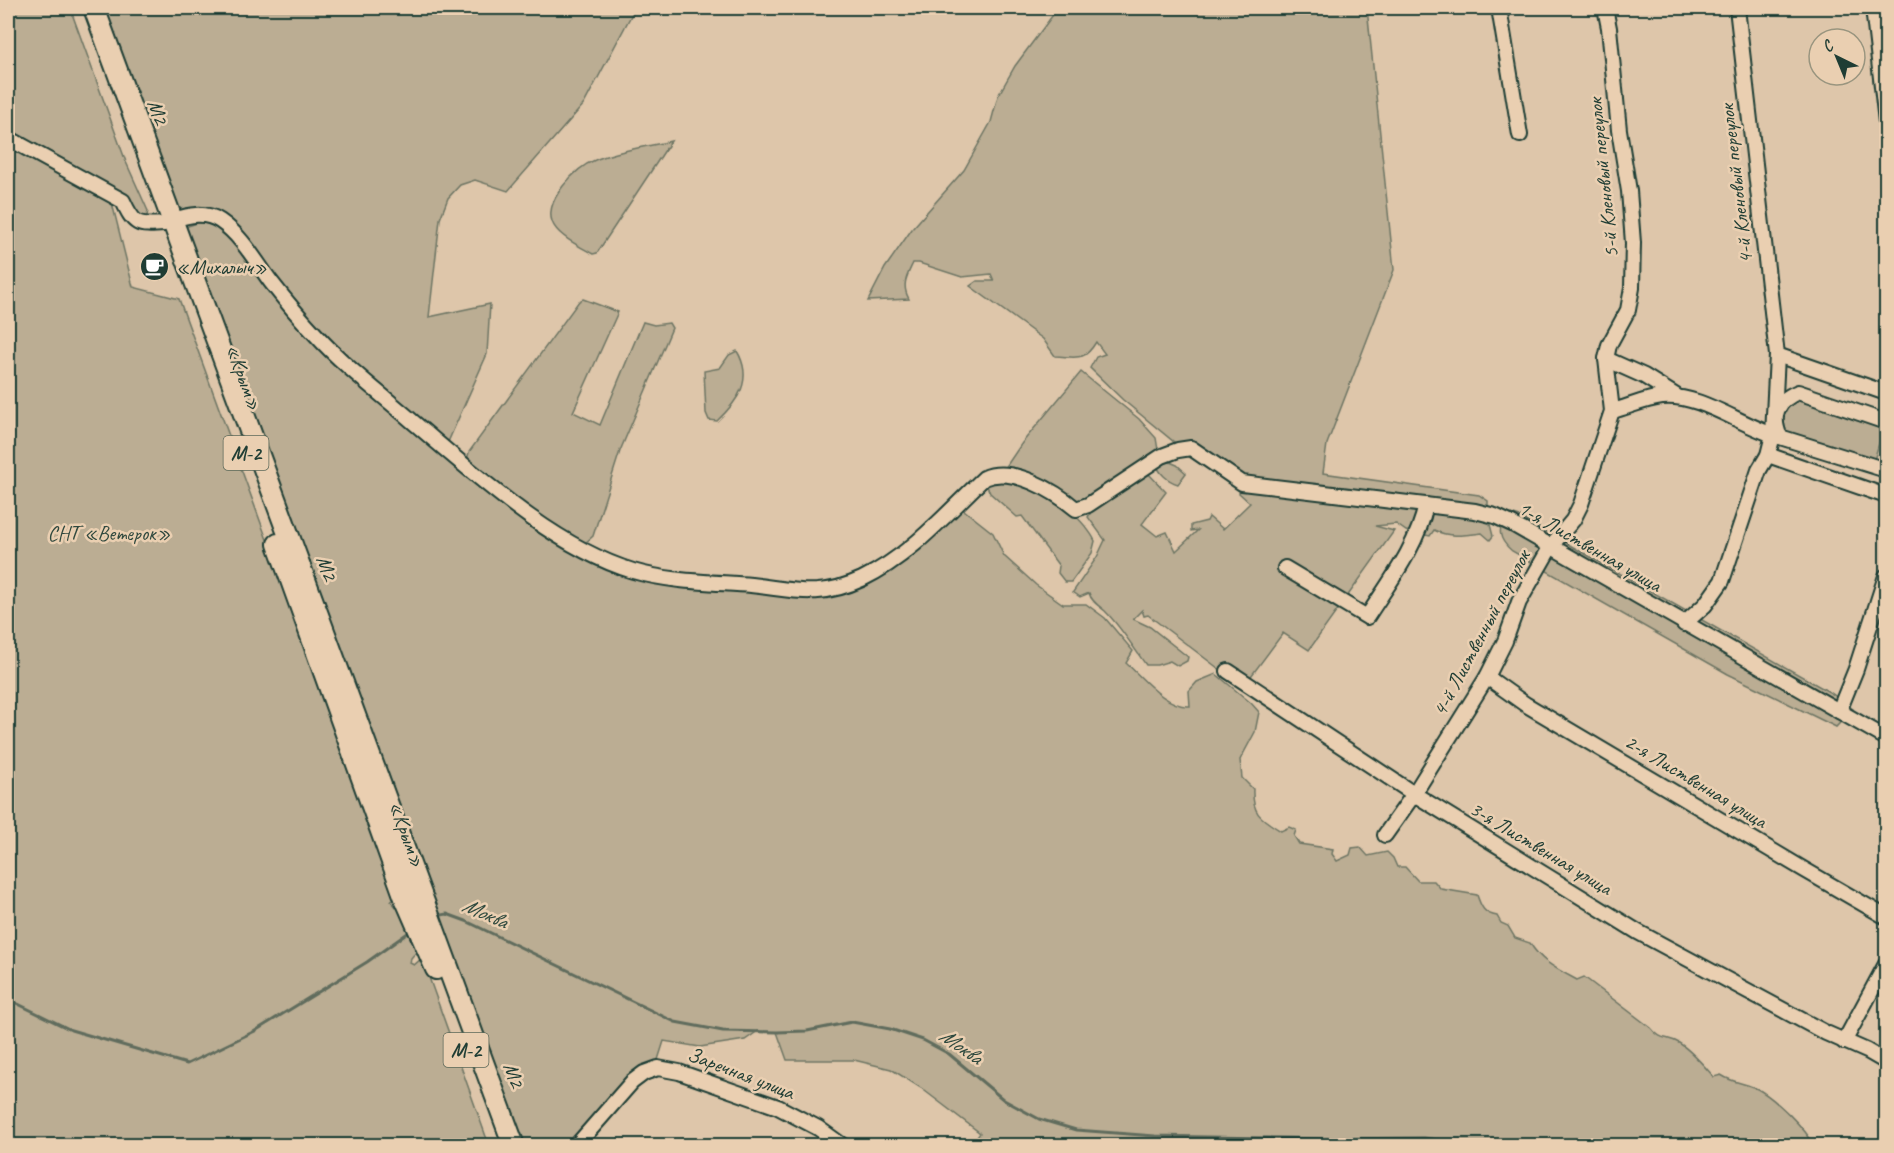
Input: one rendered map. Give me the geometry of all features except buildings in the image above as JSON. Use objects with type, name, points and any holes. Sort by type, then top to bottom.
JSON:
[{"type":"highway","name":"«Крым»","points":[[85,8],[168,222],[405,898],[431,955],[502,1146]]},
{"type":"highway","name":"М2","points":[[94,8],[168,222],[514,1146]]},
{"type":"street","points":[[1499,8],[1520,135]]},
{"type":"street","name":"5-й Кленовый переулок","points":[[1605,8],[1634,243],[1632,288],[1628,310],[1609,345],[1606,359],[1612,411]]},
{"type":"street","name":"4-й Кленовый переулок","points":[[1737,8],[1778,355],[1777,436]]},
{"type":"street","points":[[1873,8],[1887,122]]},
{"type":"street","points":[[8,138],[123,201],[130,217],[137,224],[144,226],[168,222]]},
{"type":"street","name":"1-я Лиственная улица","points":[[168,222],[194,215],[203,215],[221,221],[249,251],[293,310],[335,355],[457,459],[530,516],[569,542],[602,559],[634,571],[669,578],[766,587],[802,593],[823,592],[862,579],[904,553],[984,478],[1005,476],[1039,484],[1061,496],[1076,509],[1088,505],[1162,456],[1191,448],[1242,483],[1475,511],[1495,516],[1887,738]]},
{"type":"street","points":[[1778,355],[1887,393]]},
{"type":"street","points":[[1606,359],[1644,376],[1678,398]]},
{"type":"street","points":[[1684,624],[1706,605],[1722,581],[1759,470],[1777,436],[1776,411],[1785,397],[1798,392],[1887,422]]},
{"type":"street","points":[[1612,411],[1662,397],[1694,401],[1777,436],[1887,470]]},
{"type":"street","name":"4-й Лиственный переулок","points":[[1385,835],[1414,795],[1486,677],[1505,641],[1519,602],[1551,546],[1573,520],[1581,504],[1612,411]]},
{"type":"street","points":[[1768,455],[1887,496]]},
{"type":"street","points":[[1285,568],[1367,616],[1413,545],[1426,505]]},
{"type":"street","points":[[1839,711],[1856,669],[1887,576]]},
{"type":"street","name":"3-я Лиственная улица","points":[[1228,670],[1414,795],[1638,932],[1844,1042],[1887,1062]]},
{"type":"street","name":"2-я Лиственная улица","points":[[1486,677],[1535,710],[1887,917]]},
{"type":"street","points":[[1844,1042],[1887,964]]},
{"type":"street","name":"Заречная улица","points":[[576,1146],[627,1086],[644,1073],[658,1068],[679,1072],[778,1107],[818,1128],[843,1146]]},
{"type":"green space","name":"СНТ «Ветерок»","points":[[8,8],[70,8],[126,162],[148,211],[146,220],[142,220],[109,191],[133,287],[179,299],[398,898],[391,901],[397,908],[401,908],[417,951],[410,963],[414,965],[421,959],[426,969],[489,1145],[8,1145]]},
{"type":"green space","points":[[99,8],[635,8],[584,104],[508,191],[475,180],[460,185],[448,198],[440,219],[429,317],[490,304],[487,354],[448,442],[321,334],[216,212],[199,208],[174,213]]},
{"type":"green space","points":[[1058,8],[1367,8],[1394,270],[1327,444],[1323,473],[1479,495],[1488,501],[1488,512],[1254,483],[1179,446],[1123,400],[1090,368],[1096,357],[1105,354],[1096,342],[1088,353],[1079,357],[1055,356],[1043,339],[970,286],[977,281],[994,281],[991,274],[962,277],[913,263],[905,285],[909,299],[868,301],[885,268],[912,229],[964,170],[991,122],[998,96],[1015,66]]},
{"type":"green space","points":[[671,141],[597,253],[593,254],[571,241],[555,228],[551,219],[551,210],[555,199],[566,182],[581,168],[590,162],[613,154]]},
{"type":"green space","points":[[200,222],[210,222],[225,233],[312,342],[374,396],[580,555],[767,592],[864,585],[960,507],[993,533],[1004,556],[1036,585],[1063,604],[1086,604],[1105,618],[1133,651],[1126,663],[1164,697],[1172,702],[1190,706],[1189,691],[1197,682],[1216,674],[1251,703],[1259,712],[1255,732],[1240,760],[1242,778],[1253,789],[1256,810],[1268,822],[1281,831],[1289,827],[1296,830],[1294,836],[1299,844],[1333,849],[1332,854],[1337,861],[1350,855],[1352,848],[1360,847],[1368,856],[1387,852],[1397,867],[1405,867],[1418,881],[1434,881],[1441,889],[1477,895],[1486,912],[1497,916],[1501,923],[1508,926],[1515,938],[1530,943],[1534,950],[1551,965],[1577,980],[1584,977],[1658,1035],[1684,1047],[1714,1077],[1721,1075],[1761,1091],[1790,1115],[1814,1145],[972,1145],[980,1133],[921,1088],[891,1069],[854,1060],[787,1060],[777,1032],[758,1031],[745,1040],[700,1047],[664,1041],[657,1063],[573,1145],[515,1145],[182,228]]},
{"type":"green space","points":[[583,299],[618,312],[573,412],[600,425],[643,322],[654,325],[669,323],[672,328],[620,451],[593,536],[584,544],[530,513],[467,460],[469,452],[579,301]]},
{"type":"green space","points":[[737,351],[744,371],[741,389],[731,406],[717,421],[709,420],[706,413],[704,371],[720,368],[729,355]]},
{"type":"green space","points":[[1081,372],[1139,419],[1156,438],[1158,450],[1144,458],[1144,464],[1078,505],[1048,482],[1003,471],[1022,443]]},
{"type":"green space","points":[[1798,400],[1884,427],[1874,460],[1785,433],[1782,417],[1785,409],[1789,401]]},
{"type":"green space","points":[[1165,460],[1177,465],[1186,473],[1178,484],[1167,479],[1159,470],[1156,462]]},
{"type":"green space","points":[[1147,472],[1166,492],[1142,524],[1157,536],[1167,532],[1176,551],[1198,530],[1191,531],[1191,525],[1207,521],[1209,517],[1223,529],[1250,503],[1239,493],[1240,488],[1488,517],[1493,536],[1490,540],[1482,533],[1452,535],[1434,530],[1430,536],[1406,531],[1396,524],[1375,526],[1394,531],[1309,650],[1283,633],[1243,687],[1148,615],[1144,616],[1142,610],[1133,619],[1150,627],[1188,657],[1187,661],[1178,666],[1170,661],[1157,665],[1146,665],[1116,624],[1093,601],[1089,593],[1080,597],[1073,592],[1097,557],[1105,540],[1088,517],[1094,507]]},
{"type":"green space","points":[[995,479],[1027,483],[1044,490],[1069,510],[1091,534],[1095,541],[1092,553],[1071,582],[1065,582],[1058,573],[1059,566],[1022,516],[1017,517],[990,493],[987,486]]},
{"type":"green space","points":[[1507,513],[1520,517],[1831,693],[1853,709],[1836,727],[1728,674],[1512,551],[1500,534]]},
{"type":"waterway","name":"Моква","points":[[436,916],[447,914],[466,921],[675,1022],[723,1031],[777,1032],[807,1031],[852,1022],[890,1029],[923,1040],[949,1054],[1004,1100],[1039,1119],[1076,1130],[1155,1136],[1424,1138],[1481,1146]]},
{"type":"waterway","name":"Моква","points":[[8,999],[71,1030],[187,1064],[255,1031],[367,962],[412,930]]},
{"type":"place","name":"«Михалыч»","points":[[155,267]]}]
